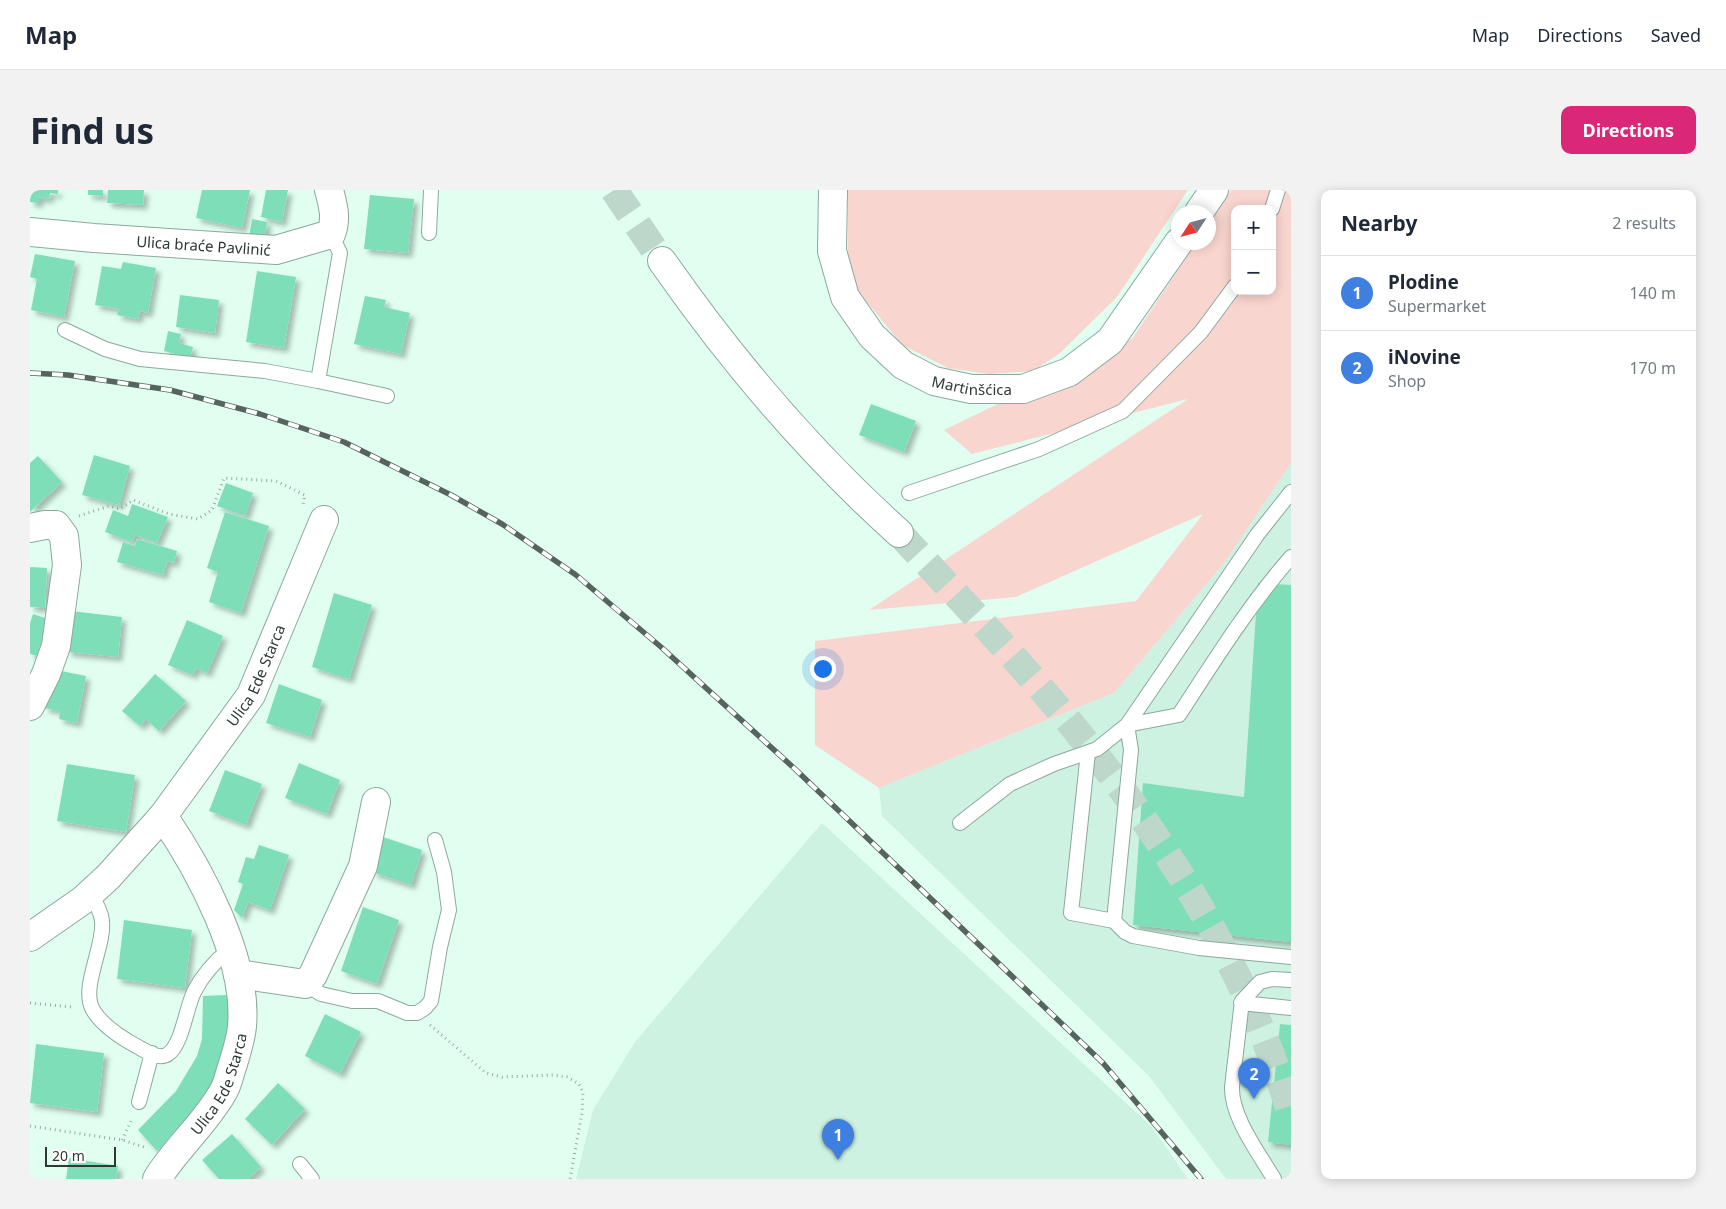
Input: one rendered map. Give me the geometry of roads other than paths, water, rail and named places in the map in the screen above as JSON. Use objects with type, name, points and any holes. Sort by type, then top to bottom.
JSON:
[{"type":"main road","points":[[329,190],[334,216],[334,226],[331,234]]},
{"type":"main road","name":"Martinšćica","points":[[832,190],[832,251],[845,297],[866,328],[903,365],[934,381],[971,389],[1023,389],[1068,372],[1110,341],[1173,250]]},
{"type":"main road","points":[[1204,205],[1214,190]]},
{"type":"main road","name":"Ulica braće Pavlinić","points":[[30,232],[276,250],[331,234]]},
{"type":"main road","points":[[662,260],[730,354],[777,410],[826,463],[899,533]]},
{"type":"main road","name":"Ulica Ede Starca","points":[[30,937],[90,894],[108,877],[163,816],[250,695],[324,520]]},
{"type":"main road","points":[[30,528],[56,525],[64,536],[66,565],[56,646],[46,674],[30,706]]},
{"type":"main road","points":[[238,974],[305,984],[312,975],[334,924],[357,882],[363,866],[376,802]]},
{"type":"main road","name":"Ulica Ede Starca","points":[[157,1179],[174,1155],[207,1118],[225,1090],[242,1027],[238,974],[230,949],[190,856],[163,816]]},
{"type":"lane","points":[[428,233],[431,190]]},
{"type":"lane","points":[[1273,205],[1278,190]]},
{"type":"lane","points":[[318,381],[340,253],[331,234]]},
{"type":"lane","points":[[909,493],[1039,449],[1123,411],[1201,332],[1231,291]]},
{"type":"lane","points":[[65,330],[105,349],[140,358],[256,370],[387,396]]},
{"type":"lane","points":[[960,823],[1010,784],[1054,764],[1097,748],[1126,725],[1257,535],[1291,492]]},
{"type":"lane","points":[[1126,725],[1179,715],[1221,651],[1277,573],[1291,557]]},
{"type":"lane","points":[[1114,921],[1130,750],[1126,725]]},
{"type":"lane","points":[[1088,752],[1071,913],[1114,921],[1125,932],[1133,936],[1199,948],[1291,957]]},
{"type":"lane","points":[[305,984],[320,994],[336,998],[378,1001],[407,1013],[417,1013],[431,1001],[440,947],[449,910],[444,872],[434,840]]},
{"type":"lane","points":[[90,894],[100,909],[102,921],[90,992],[93,1010],[123,1038],[152,1054],[161,1057],[168,1055],[174,1047],[194,993],[213,964],[230,949]]},
{"type":"lane","points":[[1274,1179],[1236,1113],[1232,1100],[1241,1004],[1260,982],[1272,979],[1291,980]]},
{"type":"lane","points":[[1241,1004],[1291,1008]]},
{"type":"lane","points":[[139,1102],[152,1054]]},
{"type":"lane","points":[[300,1164],[312,1179]]},
{"type":"tunnel","points":[[614,190],[662,261]]},
{"type":"tunnel","points":[[899,533],[1054,703],[1102,763],[1160,844],[1213,930],[1236,975],[1276,1067],[1291,1115]]},
{"type":"railway","points":[[30,373],[68,375],[170,390],[260,414],[344,442],[451,495],[502,524],[576,575],[661,647],[795,769],[1103,1063],[1201,1179]]},
{"type":"place","name":"iNovine","points":[[1254,1099]]},
{"type":"place","name":"Plodine","points":[[838,1160]]}]
